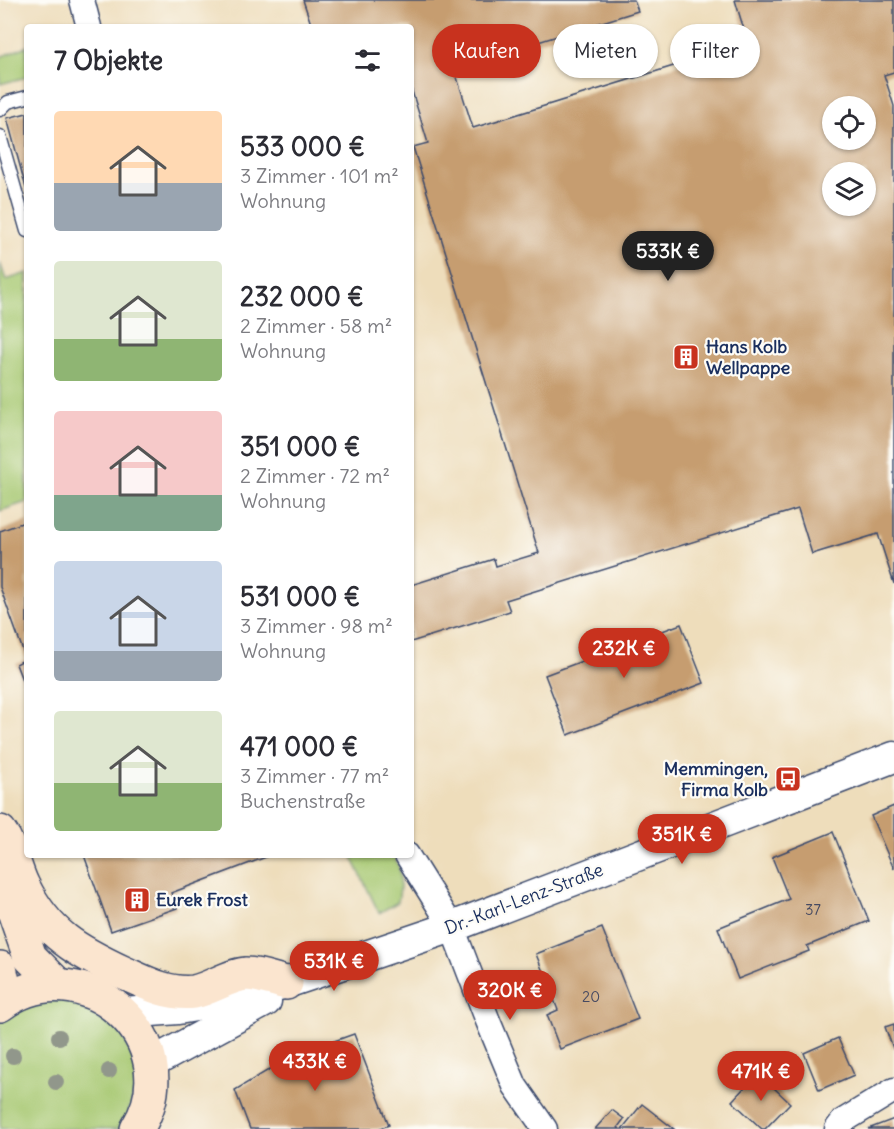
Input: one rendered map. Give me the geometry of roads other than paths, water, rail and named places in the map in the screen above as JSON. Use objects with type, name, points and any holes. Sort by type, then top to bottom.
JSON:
[{"type":"main road","points":[[0,831],[6,840],[23,886],[45,922],[64,941],[86,956],[154,987],[173,991],[194,992],[246,974],[286,983]]},
{"type":"main road","points":[[0,872],[30,957],[58,985]]},
{"type":"main road","points":[[2,991],[58,985],[76,987],[110,1001],[124,1013],[136,1028],[145,1045],[150,1064],[152,1083],[149,1103],[138,1129]]},
{"type":"street","points":[[82,0],[88,24]]},
{"type":"street","name":"Dr.-Karl-Lenz-Straße","points":[[124,1013],[178,1010],[286,983],[452,927],[894,757]]},
{"type":"street","points":[[409,858],[452,927],[515,1086],[545,1129]]},
{"type":"street","name":"Dr.-Karl-Lenz-Straße","points":[[150,1064],[222,1024],[264,1004],[286,983]]},
{"type":"street","points":[[837,1129],[843,1121],[894,1090]]},
{"type":"lane","points":[[0,110],[8,102],[24,98]]},
{"type":"lane","points":[[0,136],[24,220]]},
{"type":"place","name":"Hans Kolb Wellpappe","points":[[686,357]]},
{"type":"place","name":"Memmingen, Firma Kolb","points":[[788,779]]},
{"type":"place","name":"Eurek Frost","points":[[137,900]]}]
